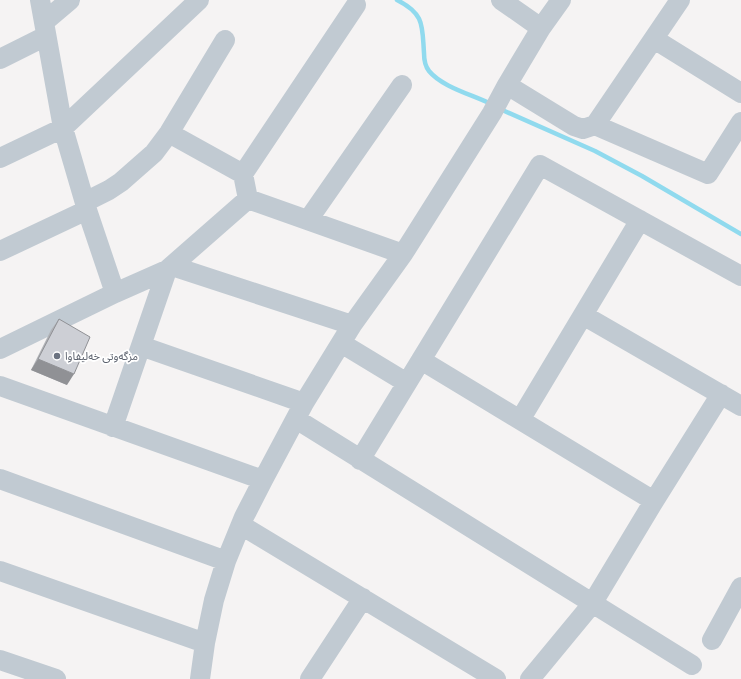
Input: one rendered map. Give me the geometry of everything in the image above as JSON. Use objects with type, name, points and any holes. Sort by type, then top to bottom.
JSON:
[{"type":"street","points":[[40,0],[63,128],[86,206],[115,293]]},
{"type":"street","points":[[0,59],[45,29],[70,0]]},
{"type":"street","points":[[0,158],[63,128],[199,0]]},
{"type":"street","points":[[501,0],[542,28]]},
{"type":"street","points":[[200,679],[205,643],[214,600],[226,561],[241,525],[263,480],[300,411],[352,325],[403,254],[492,113],[542,28],[561,0]]},
{"type":"street","points":[[505,90],[574,126],[582,129],[595,125],[680,0]]},
{"type":"street","points":[[248,199],[243,174],[356,5]]},
{"type":"street","points":[[654,39],[741,93]]},
{"type":"street","points":[[0,252],[86,206],[134,173],[154,153],[169,133],[225,40]]},
{"type":"street","points":[[308,220],[402,85]]},
{"type":"street","points":[[595,125],[708,174],[741,122]]},
{"type":"street","points":[[169,133],[243,174]]},
{"type":"street","points":[[360,460],[540,165],[741,276]]},
{"type":"street","points":[[248,199],[403,254]]},
{"type":"street","points":[[0,349],[170,268],[248,199]]},
{"type":"street","points":[[520,420],[640,220]]},
{"type":"street","points":[[170,268],[352,325]]},
{"type":"street","points":[[113,427],[170,268]]},
{"type":"street","points":[[583,315],[741,406]]},
{"type":"street","points":[[341,343],[406,383]]},
{"type":"street","points":[[141,346],[300,411],[360,460],[692,665]]},
{"type":"street","points":[[420,360],[654,501]]},
{"type":"street","points":[[0,386],[263,480]]},
{"type":"street","points":[[530,679],[592,604],[720,394]]},
{"type":"street","points":[[0,479],[226,561]]},
{"type":"street","points":[[241,525],[496,679]]},
{"type":"street","points":[[0,571],[205,643]]},
{"type":"street","points":[[712,640],[741,587]]},
{"type":"street","points":[[310,679],[363,598]]},
{"type":"street","points":[[2,666],[56,679]]},
{"type":"building","points":[[59,319],[90,337],[74,374],[38,359]]},
{"type":"waterway","points":[[397,0],[413,10],[420,22],[423,35],[425,60],[429,71],[442,82],[491,104]]},
{"type":"waterway","points":[[500,109],[595,151],[642,176],[741,234]]},
{"type":"place","name":"مزگەوتی خەلیفاوا","points":[[57,356]]}]
